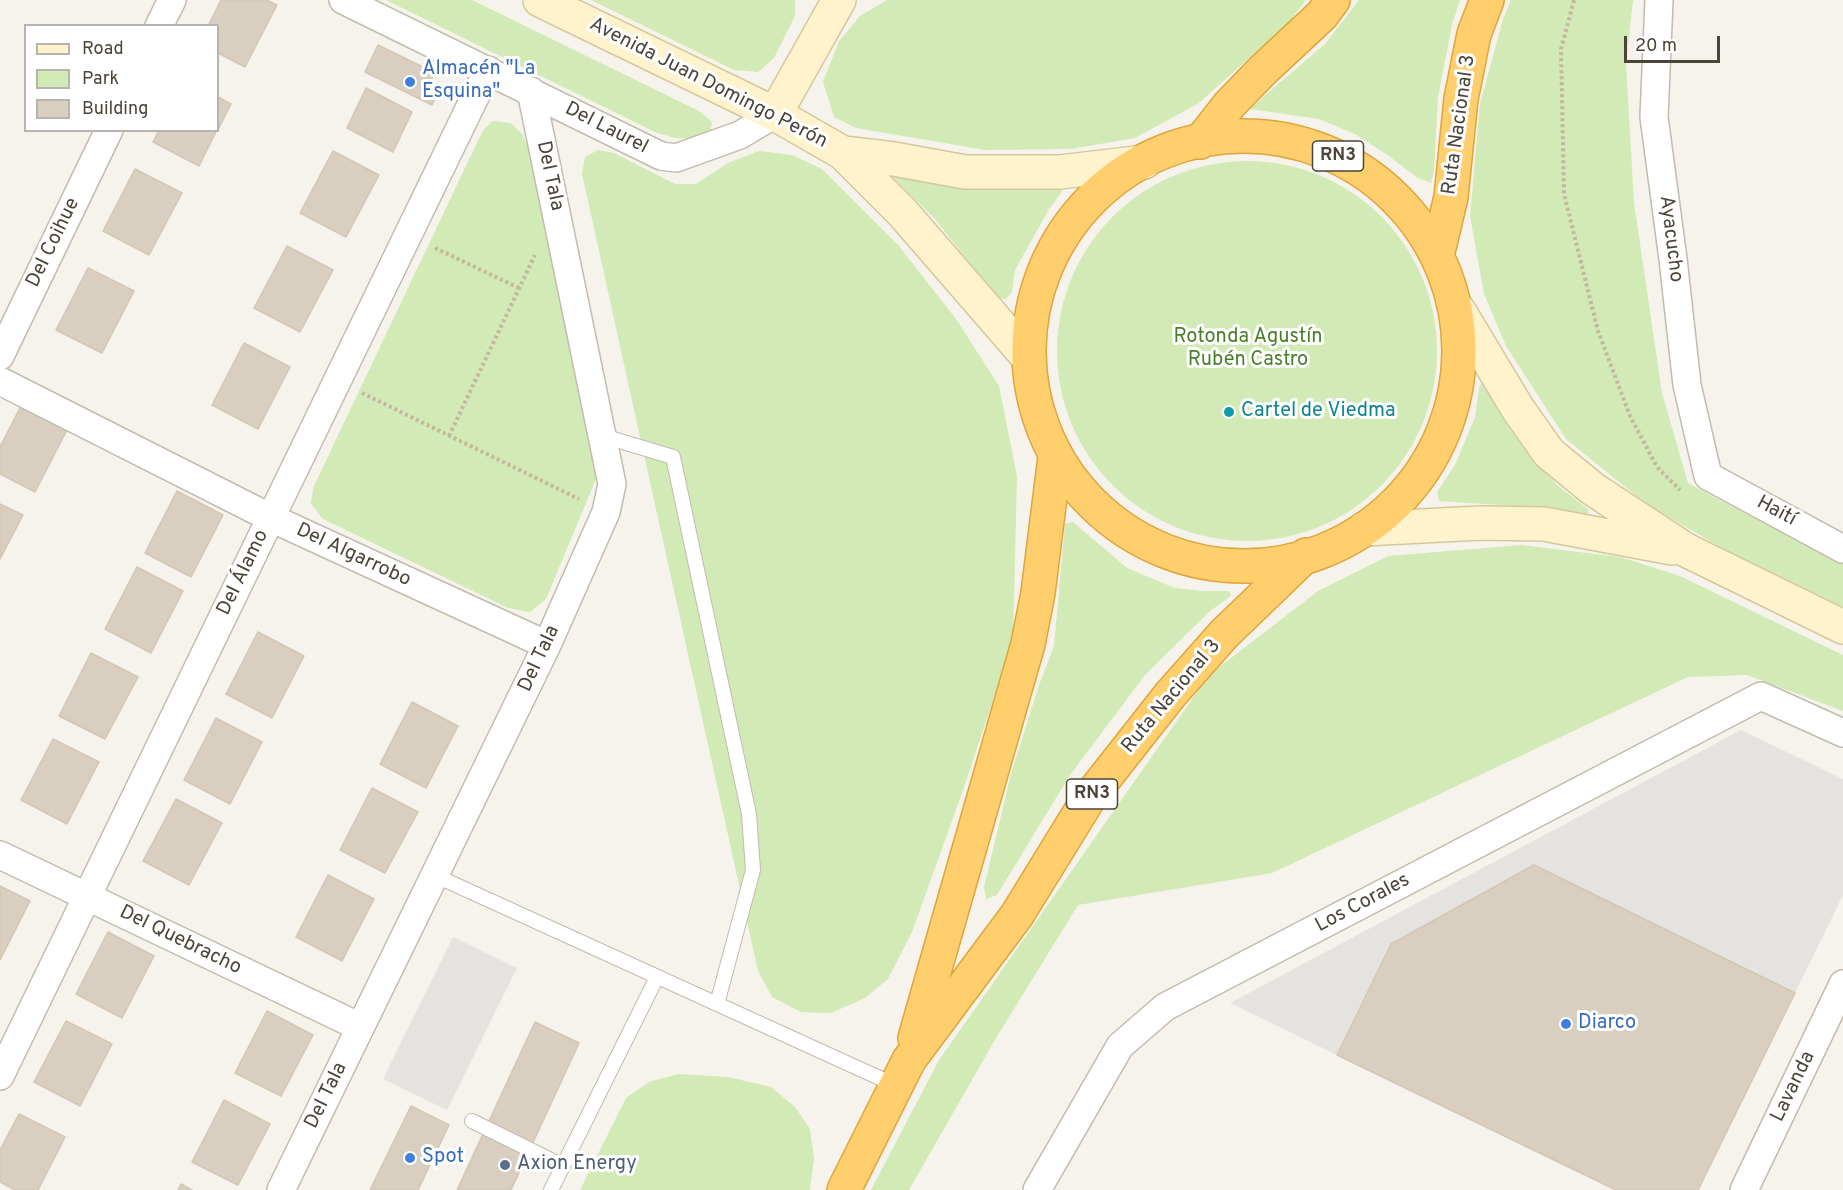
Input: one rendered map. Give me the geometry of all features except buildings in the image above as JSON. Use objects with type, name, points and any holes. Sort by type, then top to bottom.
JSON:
[{"type":"highway","points":[[1200,142],[1230,104],[1322,15],[1333,0]]},
{"type":"highway","name":"Ruta Nacional 3","points":[[1438,252],[1451,197],[1461,99],[1474,34],[1487,0]]},
{"type":"highway","name":"Ruta Nacional 3","points":[[1263,138],[1338,156],[1395,195],[1438,252],[1459,311],[1462,379],[1438,455],[1400,504],[1364,529],[1335,545],[1266,565],[1198,562],[1127,534],[1072,487],[1055,456],[1030,387],[1026,355],[1027,321],[1038,280],[1055,241],[1076,215],[1119,172],[1200,142],[1263,138]]},
{"type":"highway","name":"Ruta Nacional 3","points":[[844,1190],[902,1072],[962,880],[1029,644],[1038,593],[1055,456]]},
{"type":"highway","name":"Ruta Nacional 3","points":[[902,1072],[1017,915],[1089,798],[1170,695],[1224,634],[1307,554]]},
{"type":"main road","name":"Avenida Juan Domingo Perón","points":[[540,0],[775,114],[843,153],[902,212],[1026,355]]},
{"type":"main road","points":[[775,114],[839,0]]},
{"type":"main road","name":"Avenida Juan Domingo Perón","points":[[843,153],[894,159],[965,172],[1060,171],[1144,162]]},
{"type":"main road","points":[[1459,311],[1518,409],[1549,453],[1593,489],[1686,550],[1843,627]]},
{"type":"main road","points":[[1364,529],[1480,523],[1544,524],[1686,550]]},
{"type":"street","points":[[160,24],[172,0]]},
{"type":"street","name":"Del Laurel","points":[[343,0],[661,156],[676,158],[740,135],[775,114]]},
{"type":"street","name":"Ayacucho","points":[[1659,0],[1654,117],[1687,385],[1708,476]]},
{"type":"street","name":"Del Álamo","points":[[0,1076],[488,70]]},
{"type":"street","name":"Del Tala","points":[[280,1190],[547,645],[606,512],[612,484],[531,91]]},
{"type":"street","name":"Del Coihue","points":[[0,356],[108,132]]},
{"type":"street","name":"Del Algarrobo","points":[[0,381],[271,518],[547,645]]},
{"type":"street","name":"Haití","points":[[1708,476],[1843,548]]},
{"type":"street","name":"Los Corales","points":[[1037,1190],[1120,1046],[1165,1007],[1761,696],[1843,732]]},
{"type":"street","name":"Del Quebracho","points":[[0,855],[360,1027]]},
{"type":"street","name":"Lavanda","points":[[1744,1190],[1843,984]]},
{"type":"lane","points":[[603,436],[673,457],[749,814],[753,870],[717,1004]]},
{"type":"lane","points":[[434,875],[717,1004],[902,1072]]},
{"type":"lane","points":[[551,1190],[657,977]]},
{"type":"lane","points":[[472,1121],[563,1166]]},
{"type":"path","points":[[1574,0],[1561,49],[1564,194],[1598,331],[1630,416],[1657,467],[1688,498]]},
{"type":"path","points":[[448,436],[556,212]]},
{"type":"path","points":[[408,235],[519,288]]},
{"type":"path","points":[[337,381],[606,512]]},
{"type":"green space","points":[[386,0],[472,0],[699,111],[712,122],[711,131],[693,139],[675,138],[657,133]]},
{"type":"green space","points":[[591,0],[795,0],[795,16],[774,58],[758,72],[734,70]]},
{"type":"green space","points":[[887,0],[1306,0],[1289,22],[1199,103],[1135,138],[1071,149],[985,150],[856,128],[834,117],[823,82],[839,41],[860,16]]},
{"type":"green space","points":[[1359,0],[1460,0],[1452,25],[1438,97],[1434,170],[1431,183],[1416,177],[1355,134],[1319,119],[1250,109],[1325,44]]},
{"type":"green space","points":[[1511,0],[1633,0],[1626,63],[1634,203],[1662,393],[1688,483],[1843,561],[1843,607],[1726,550],[1656,510],[1625,487],[1566,439],[1506,346],[1484,294],[1470,216],[1480,104],[1503,19]]},
{"type":"green space","points":[[493,121],[511,123],[522,134],[530,152],[596,479],[546,599],[530,612],[508,608],[323,519],[311,504],[313,488],[483,130]]},
{"type":"green space","points":[[598,150],[614,153],[675,184],[696,184],[728,163],[759,151],[792,155],[822,169],[899,246],[956,319],[999,386],[1017,476],[1013,641],[912,932],[888,979],[865,998],[831,1013],[801,1012],[772,997],[758,971],[582,174],[585,157]]},
{"type":"green space","name":"Rotonda Agustín Rubén Castro","points":[[1228,161],[1266,161],[1302,169],[1337,183],[1382,216],[1405,245],[1423,278],[1434,314],[1437,351],[1434,388],[1423,424],[1405,457],[1382,486],[1353,509],[1320,527],[1266,541],[1228,541],[1192,533],[1157,519],[1126,498],[1100,472],[1079,441],[1065,406],[1057,370],[1057,332],[1065,296],[1079,261],[1100,230],[1126,204],[1157,183],[1192,169]]},
{"type":"green space","points":[[891,175],[969,189],[1063,190],[1048,211],[1015,270],[1012,292],[1006,299],[998,298],[934,218]]},
{"type":"green space","points":[[1483,380],[1509,427],[1533,460],[1557,485],[1589,510],[1587,515],[1544,508],[1439,501],[1437,492],[1456,463],[1475,417],[1479,388]]},
{"type":"green space","points":[[1073,522],[1127,568],[1175,588],[1229,591],[1231,596],[1210,611],[1145,675],[1070,775],[997,895],[986,899],[984,887],[1011,774],[1054,646],[1065,524]]},
{"type":"green space","points":[[1521,545],[1620,557],[1680,576],[1843,655],[1843,711],[1747,675],[1688,677],[1272,873],[1078,905],[996,1038],[909,1190],[871,1190],[939,1060],[1209,675],[1318,591],[1388,556]]},
{"type":"green space","points":[[678,1074],[728,1077],[771,1087],[795,1107],[810,1129],[814,1159],[810,1190],[580,1190],[626,1098],[649,1082]]},
{"type":"shaded area","points":[[1741,730],[1843,779],[1843,895],[1795,993],[1534,866],[1391,944],[1337,1055],[1230,1003]]},
{"type":"shaded area","points":[[453,937],[517,968],[447,1110],[383,1079]]},
{"type":"place","name":"Almacén \"La Esquina\"","points":[[410,82]]},
{"type":"place","name":"Cartel de Viedma","points":[[1229,412]]},
{"type":"place","name":"Diarco","points":[[1566,1024]]},
{"type":"place","name":"Spot","points":[[410,1158]]},
{"type":"place","name":"Axion Energy","points":[[505,1165]]}]
